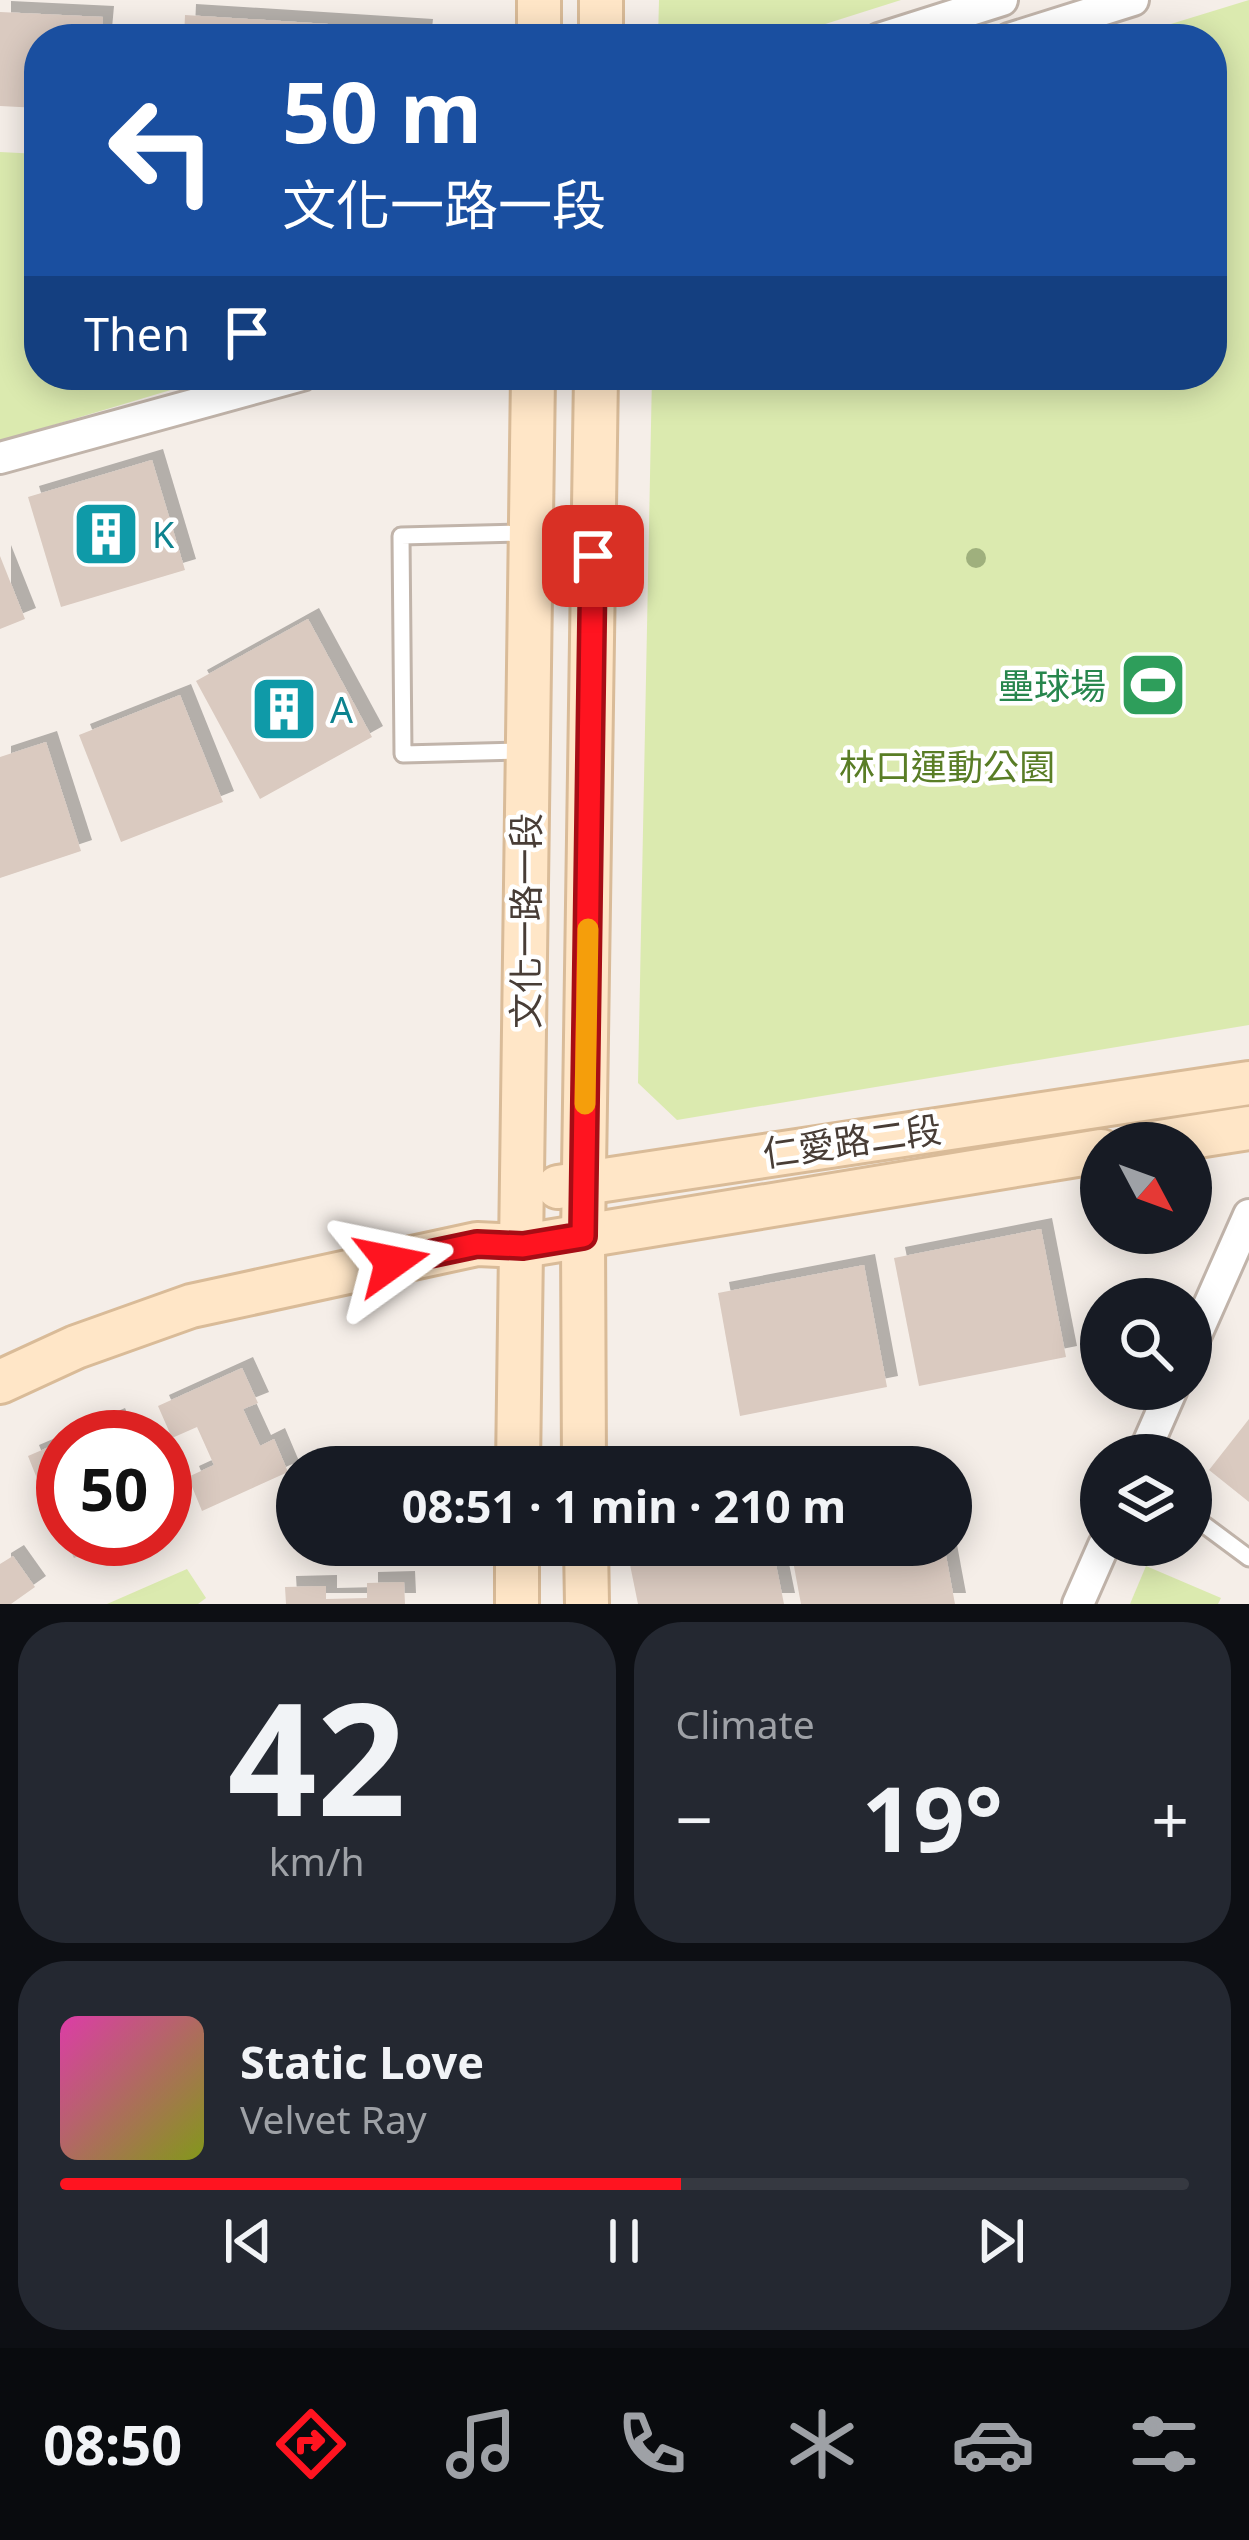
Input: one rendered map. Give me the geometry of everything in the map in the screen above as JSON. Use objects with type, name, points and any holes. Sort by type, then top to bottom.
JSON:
[{"type":"main road","name":"文化一路一段","points":[[518,1446],[533,390]]},
{"type":"main road","name":"文化一路一段","points":[[584,1446],[596,390]]},
{"type":"main road","name":"仁愛路二段","points":[[523,1195],[584,1181],[1249,1083]]},
{"type":"main road","points":[[1212,1134],[1249,1128]]},
{"type":"main road","name":"仁愛路二段","points":[[0,1382],[76,1347],[191,1306],[477,1244],[523,1246],[1080,1154]]},
{"type":"main road","points":[[477,1244],[523,1195]]},
{"type":"main road","points":[[517,1566],[517,1604]]},
{"type":"main road","points":[[586,1566],[587,1604]]},
{"type":"street","points":[[926,24],[1002,0]]},
{"type":"street","points":[[1057,24],[1133,0]]},
{"type":"street","points":[[0,458],[247,390]]},
{"type":"street","points":[[1212,1299],[1249,1216]]},
{"type":"street","points":[[1078,1604],[1095,1566]]},
{"type":"lane","points":[[526,751],[403,754],[401,536],[530,533]]},
{"type":"lane","points":[[1212,1531],[1249,1558]]},
{"type":"green space","points":[[659,0],[901,0],[825,24],[658,24]]},
{"type":"green space","name":"林口運動公園","points":[[1249,0],[1249,1025],[677,1120],[638,1083],[652,390],[1227,390],[1227,24],[1171,24]]},
{"type":"green space","points":[[0,152],[24,153],[24,390],[171,390],[0,441]]},
{"type":"green space","points":[[1146,1566],[1221,1598],[1218,1604],[1130,1604]]},
{"type":"green space","points":[[187,1569],[206,1598],[198,1604],[107,1604]]},
{"type":"building","points":[[0,12],[103,17],[102,24],[24,24],[24,107],[0,106]]},
{"type":"building","points":[[185,15],[327,24],[185,24]]},
{"type":"building","name":"K","points":[[152,460],[185,570],[61,607],[28,497]]},
{"type":"building","points":[[0,556],[25,619],[0,629]]},
{"type":"building","name":"A","points":[[308,619],[372,737],[260,799],[196,681]]},
{"type":"building","points":[[180,695],[223,802],[121,842],[79,735]]},
{"type":"building","points":[[46,742],[81,851],[0,878],[0,757]]},
{"type":"building","points":[[1041,1229],[1066,1357],[919,1386],[894,1258]]},
{"type":"building","points":[[864,1265],[887,1387],[740,1416],[718,1293]]},
{"type":"building","points":[[242,1368],[258,1403],[243,1409],[260,1446],[274,1439],[276,1477],[202,1511],[192,1475],[214,1465],[197,1427],[192,1429],[192,1410],[160,1410],[158,1406]]},
{"type":"building","points":[[1249,1419],[1249,1502],[1212,1472]]},
{"type":"building","points":[[36,1453],[36,1476],[28,1456]]},
{"type":"building","points":[[13,1556],[35,1587],[11,1604],[0,1604],[0,1564]]},
{"type":"building","points":[[630,1566],[776,1566],[784,1604],[638,1604]]},
{"type":"building","points":[[794,1566],[948,1566],[955,1604],[801,1604]]},
{"type":"building","points":[[404,1582],[405,1604],[286,1604],[285,1587],[326,1586],[326,1599],[367,1598],[367,1583]]},
{"type":"slow traffic","points":[[585,1104],[588,929]]},
{"type":"place","name":"K","points":[[106,534]]},
{"type":"place","name":"壘球場","points":[[1153,685]]},
{"type":"place","name":"A","points":[[284,709]]},
{"type":"route","points":[[392,1262],[477,1244],[523,1246],[583,1236],[593,556]]}]
